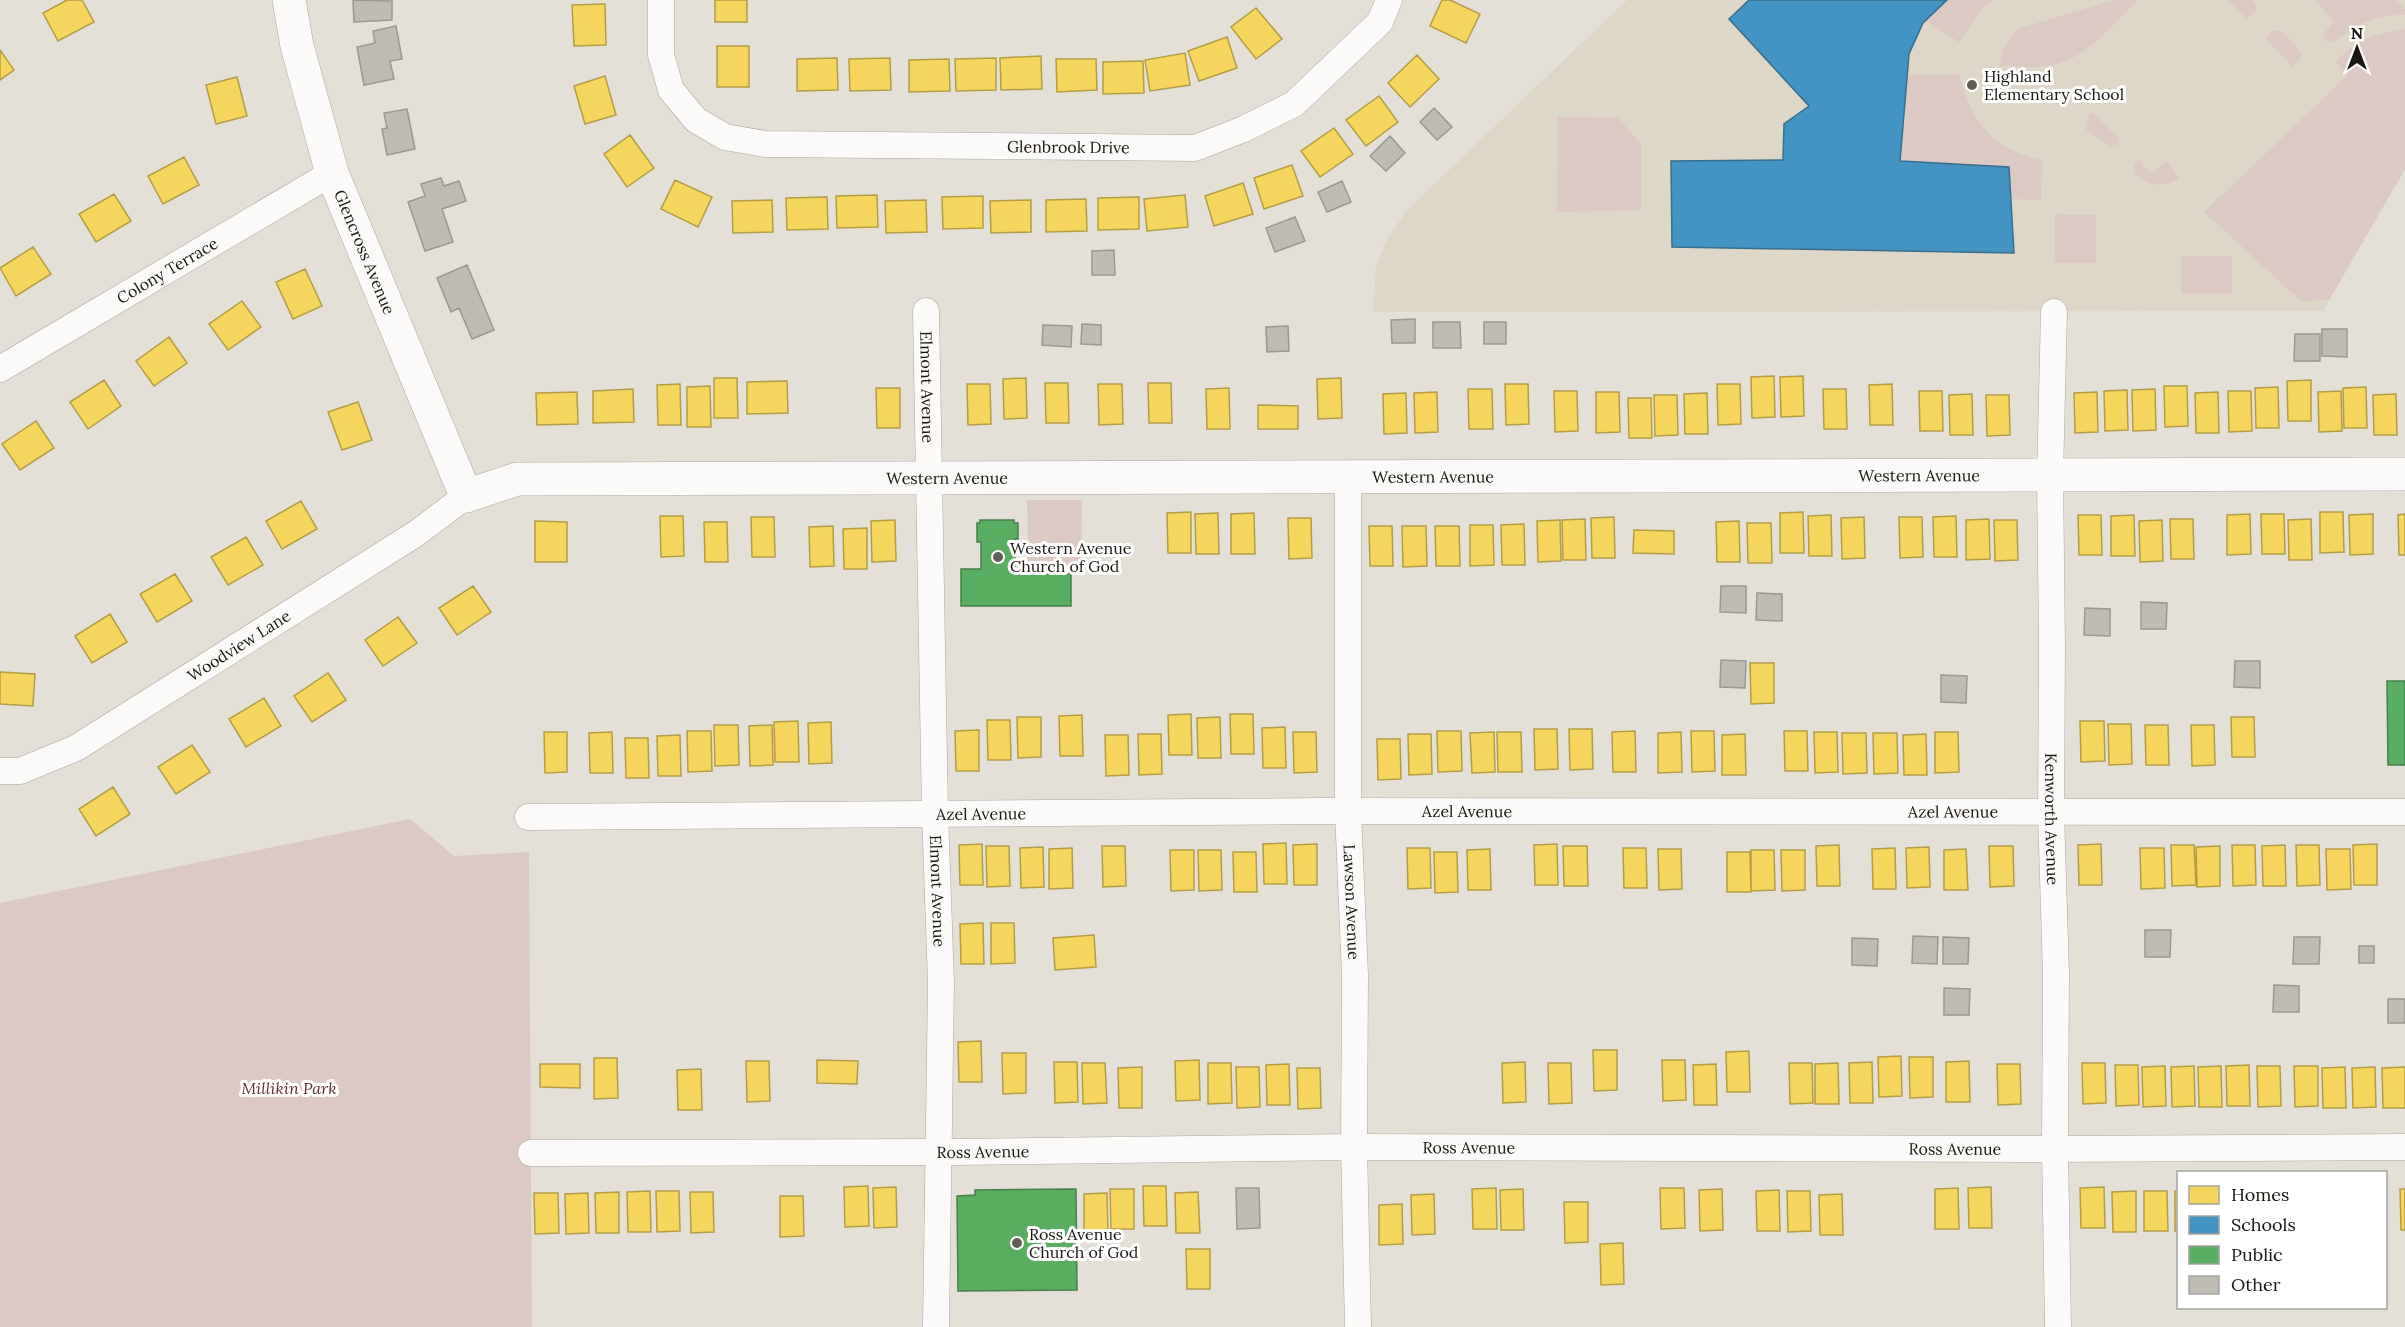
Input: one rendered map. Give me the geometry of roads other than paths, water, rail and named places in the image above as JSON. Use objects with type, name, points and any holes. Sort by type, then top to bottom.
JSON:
[{"type":"street","name":"Glencross Avenue","points":[[289,0],[297,46],[332,173],[466,496]]},
{"type":"street","name":"Glenbrook Drive","points":[[661,0],[661,55],[670,90],[696,120],[725,137],[765,144],[1195,148],[1244,129],[1294,104],[1380,22],[1389,0]]},
{"type":"street","name":"Colony Terrace","points":[[0,369],[332,173]]},
{"type":"street","name":"Elmont Avenue","points":[[926,311],[935,813],[941,983],[936,1327]]},
{"type":"street","name":"Kenworth Avenue","points":[[2054,312],[2050,475],[2051,813],[2056,974],[2055,1149],[2058,1327]]},
{"type":"street","name":"Western Avenue","points":[[466,496],[517,479],[2405,474]]},
{"type":"street","name":"Lawson Avenue","points":[[1348,477],[1348,811],[1355,976],[1354,1147],[1358,1327]]},
{"type":"street","name":"Woodview Lane","points":[[0,771],[20,771],[76,748],[417,533],[466,496]]},
{"type":"street","name":"Azel Avenue","points":[[528,817],[1348,811],[2405,812]]},
{"type":"street","name":"Ross Avenue","points":[[531,1153],[939,1152],[1354,1147],[2055,1149],[2405,1147]]},
{"type":"place","name":"Highland Elementary School","points":[[1972,85]]},
{"type":"place","name":"Western Avenue Church of God","points":[[998,557]]},
{"type":"place","name":"Ross Avenue Church of God","points":[[1017,1243]]},
{"type":"park label","name":"Millikin Park","points":[[289,1088]]}]
